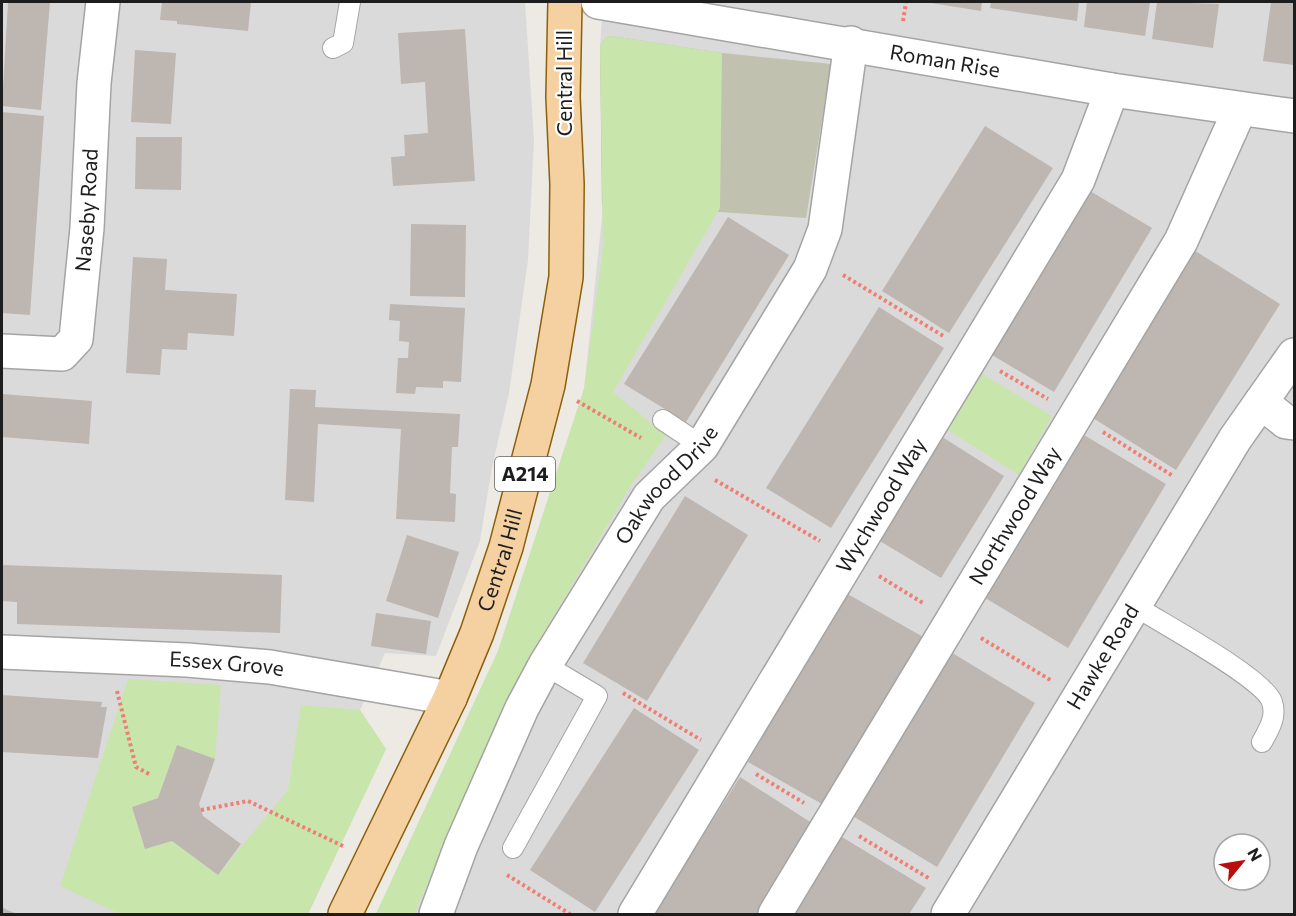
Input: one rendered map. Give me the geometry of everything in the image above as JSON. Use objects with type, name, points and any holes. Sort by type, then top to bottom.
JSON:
[{"type":"main road","name":"Central Hill","points":[[345,915],[367,864],[450,698],[477,633],[506,547],[548,385],[566,277],[567,184],[563,97],[565,2]]},
{"type":"street","name":"Naseby Road","points":[[2,351],[62,354],[76,339],[87,228],[94,83],[103,2]]},
{"type":"street","name":"Roman Rise","points":[[598,2],[851,43],[1112,90],[1294,116]]},
{"type":"street","name":"Oakwood Drive","points":[[436,915],[460,846],[522,708],[545,665],[649,497],[693,454],[810,269],[825,229],[851,43]]},
{"type":"street","name":"Wychwood Way","points":[[634,915],[1078,180],[1112,90]]},
{"type":"street","name":"Northwood Way","points":[[775,915],[1181,241],[1240,109]]},
{"type":"street","name":"Hawke Road","points":[[948,915],[1235,440],[1294,355]]},
{"type":"street","points":[[1261,402],[1286,422],[1294,423]]},
{"type":"street","name":"Essex Grove","points":[[2,652],[270,667],[450,698]]},
{"type":"lane","points":[[333,48],[343,42],[350,2]]},
{"type":"lane","points":[[663,420],[693,454]]},
{"type":"lane","points":[[1135,606],[1254,680],[1272,702],[1273,723],[1262,742]]},
{"type":"lane","points":[[513,848],[597,696],[545,665]]},
{"type":"path","points":[[853,281],[952,342]]},
{"type":"path","points":[[548,385],[693,454],[851,558],[1020,662]]},
{"type":"path","points":[[117,657],[117,689],[136,767],[149,774]]},
{"type":"path","points":[[618,690],[909,866]]},
{"type":"path","points":[[201,810],[248,801],[338,841],[367,864]]},
{"type":"path","points":[[460,846],[570,915]]},
{"type":"shaded area","points":[[2,2],[525,2],[534,140],[528,260],[509,393],[492,467],[480,541],[436,656],[385,653],[360,710],[386,749],[308,914],[2,914]]},
{"type":"shaded area","points":[[603,2],[1294,2],[1294,914],[376,914],[498,651],[584,389],[602,217],[600,46]]},
{"type":"shaded area","points":[[612,36],[722,53],[831,64],[806,218],[602,204],[600,46],[605,38]]},
{"type":"green space","points":[[612,36],[722,53],[720,208],[613,392],[666,435],[632,484],[535,647],[414,914],[376,914],[498,651],[584,389],[603,248],[600,46],[605,38]]},
{"type":"green space","points":[[979,372],[1052,416],[1019,475],[943,427]]},
{"type":"green space","points":[[128,679],[221,685],[215,759],[177,745],[158,798],[132,807],[145,849],[172,841],[218,875],[288,790],[301,705],[360,710],[386,749],[308,914],[120,914],[60,886]]},
{"type":"building","points":[[8,2],[50,2],[41,110],[2,106]]},
{"type":"building","points":[[162,2],[251,2],[248,31],[177,24],[177,21],[160,20]]},
{"type":"building","points":[[925,2],[982,2],[981,11]]},
{"type":"building","points":[[991,2],[1079,2],[1077,21],[990,8]]},
{"type":"building","points":[[1087,2],[1150,2],[1145,36],[1084,27]]},
{"type":"building","points":[[1157,2],[1219,4],[1213,48],[1152,39]]},
{"type":"building","points":[[1271,2],[1294,2],[1294,65],[1263,61]]},
{"type":"building","points":[[465,29],[475,181],[393,186],[391,157],[405,156],[404,135],[428,133],[425,82],[401,84],[398,33]]},
{"type":"building","points":[[135,50],[176,53],[171,124],[131,122]]},
{"type":"building","points":[[2,112],[44,116],[30,315],[2,313]]},
{"type":"building","points":[[985,126],[1053,168],[949,333],[882,291]]},
{"type":"building","points":[[136,137],[182,137],[181,190],[135,189]]},
{"type":"building","points":[[1085,188],[1152,228],[1054,392],[987,352]]},
{"type":"building","points":[[728,217],[789,255],[686,422],[624,384]]},
{"type":"building","points":[[411,224],[466,225],[465,297],[410,296]]},
{"type":"building","points":[[1192,249],[1280,304],[1176,470],[1088,415]]},
{"type":"building","points":[[133,257],[167,259],[165,290],[237,294],[234,336],[188,333],[187,350],[162,349],[160,375],[126,373]]},
{"type":"building","points":[[390,304],[465,308],[461,382],[443,381],[443,388],[416,387],[415,394],[396,393],[398,358],[408,358],[409,342],[399,341],[400,321],[389,320]]},
{"type":"building","points":[[879,307],[944,348],[831,528],[766,488]]},
{"type":"building","points":[[290,389],[316,390],[315,407],[460,414],[458,447],[452,447],[450,493],[456,494],[455,522],[396,519],[401,429],[318,424],[314,502],[285,500]]},
{"type":"building","points":[[2,394],[92,401],[89,444],[2,437]]},
{"type":"building","points":[[1079,432],[1166,484],[1068,648],[982,596]]},
{"type":"building","points":[[939,435],[1004,476],[941,578],[875,538]]},
{"type":"building","points":[[685,496],[748,535],[647,701],[583,663]]},
{"type":"building","points":[[407,535],[459,552],[438,618],[386,601]]},
{"type":"building","points":[[2,565],[282,575],[280,633],[17,624],[17,602],[2,601]]},
{"type":"building","points":[[844,592],[925,638],[829,808],[748,762]]},
{"type":"building","points":[[376,613],[431,621],[426,654],[371,646]]},
{"type":"building","points":[[949,651],[1035,703],[937,867],[851,815]]},
{"type":"building","points":[[2,695],[102,702],[101,707],[107,707],[98,758],[2,752]]},
{"type":"building","points":[[634,708],[699,750],[595,912],[530,870]]},
{"type":"building","points":[[177,745],[215,759],[199,804],[203,816],[241,844],[218,875],[172,841],[145,849],[132,807],[158,798]]},
{"type":"building","points":[[740,777],[818,827],[763,914],[653,914]]},
{"type":"building","points":[[837,834],[926,888],[909,914],[788,914]]},
{"type":"building","points":[[2,907],[7,910],[18,914],[2,914]]}]
